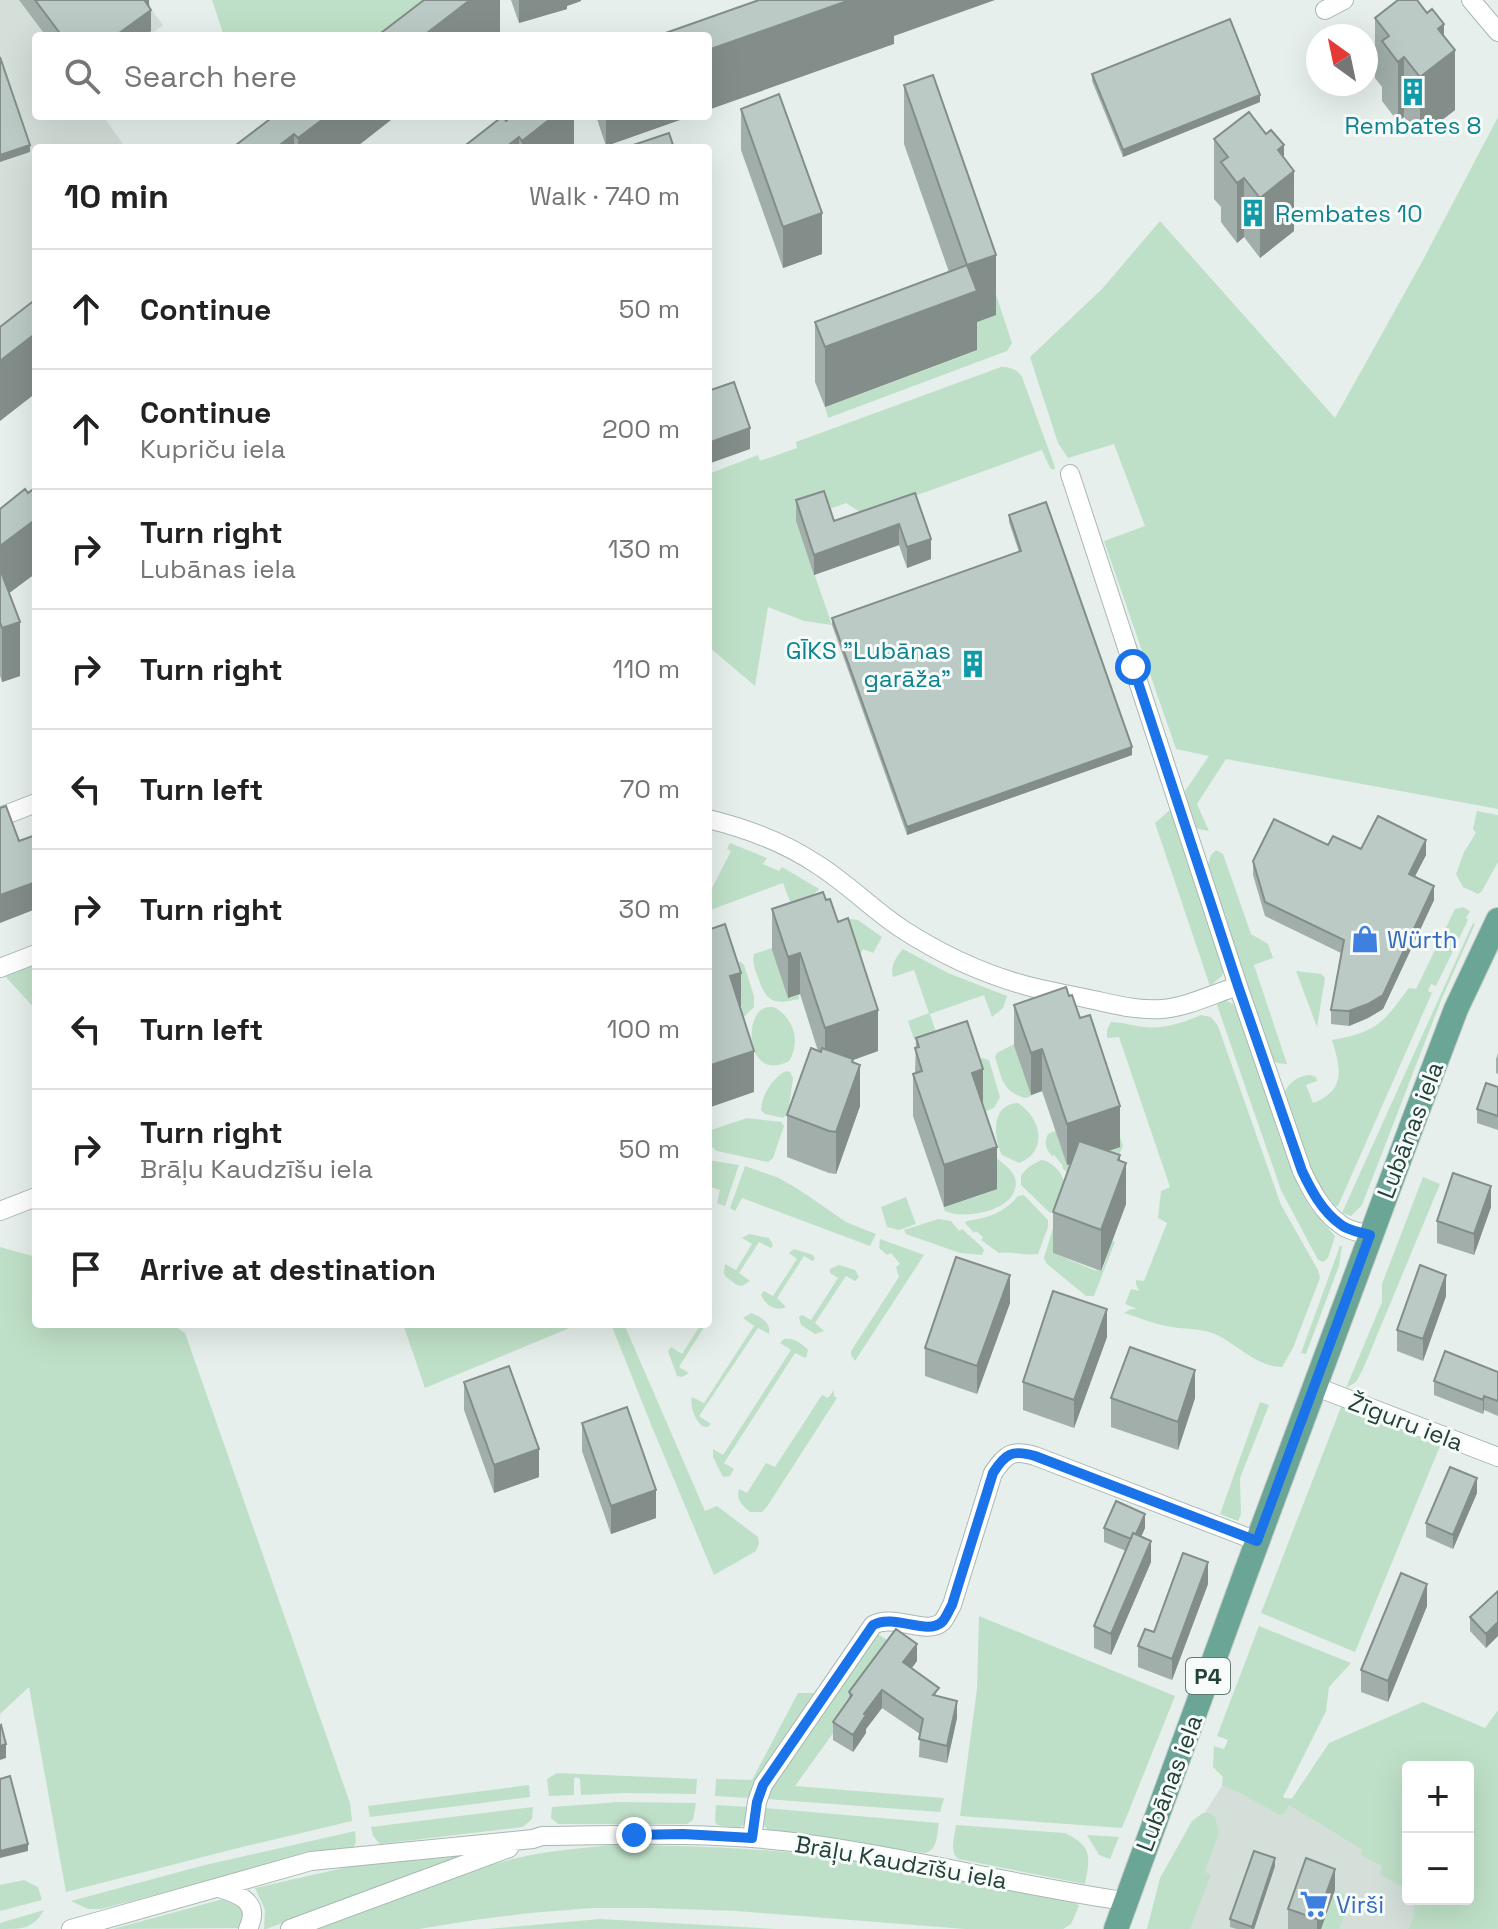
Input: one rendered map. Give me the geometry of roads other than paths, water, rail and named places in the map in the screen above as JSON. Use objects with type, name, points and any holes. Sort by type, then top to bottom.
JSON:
[{"type":"main road","name":"Lubānas iela","points":[[1116,1929],[1370,1235],[1456,1009],[1498,920]]},
{"type":"street","points":[[1325,10],[1344,0]]},
{"type":"street","points":[[1471,0],[1498,32]]},
{"type":"street","points":[[1070,474],[1302,1171],[1312,1193],[1340,1225],[1370,1235]]},
{"type":"street","points":[[0,816],[32,804]]},
{"type":"street","points":[[712,820],[794,851],[815,863],[894,924],[941,952],[1024,985],[1150,1010],[1183,1005],[1238,986]]},
{"type":"street","points":[[0,968],[32,956]]},
{"type":"street","points":[[0,1211],[32,1199]]},
{"type":"street","name":"Žīguru iela","points":[[1314,1386],[1498,1457]]},
{"type":"street","points":[[752,1838],[757,1802],[763,1785],[873,1625],[881,1620],[932,1627],[942,1621],[952,1605],[993,1473],[1009,1454],[1021,1451],[1257,1541]]},
{"type":"street","name":"Brāļu Kaudzīšu iela","points":[[290,1929],[542,1836],[670,1834],[797,1843],[1124,1901]]},
{"type":"street","name":"Brāļu Kaudzīšu iela","points":[[71,1929],[311,1861],[533,1839]]},
{"type":"street","points":[[219,1888],[241,1896],[247,1902],[253,1917],[248,1929]]},
{"type":"place","name":"Rembates 8","points":[[1413,92]]},
{"type":"place","name":"Rembates 10","points":[[1253,213]]},
{"type":"place","name":"GĪKS \"Lubānas garāža\"","points":[[973,664]]},
{"type":"place","name":"Würth","points":[[1365,939]]},
{"type":"place","name":"Virši","points":[[1314,1904]]}]
